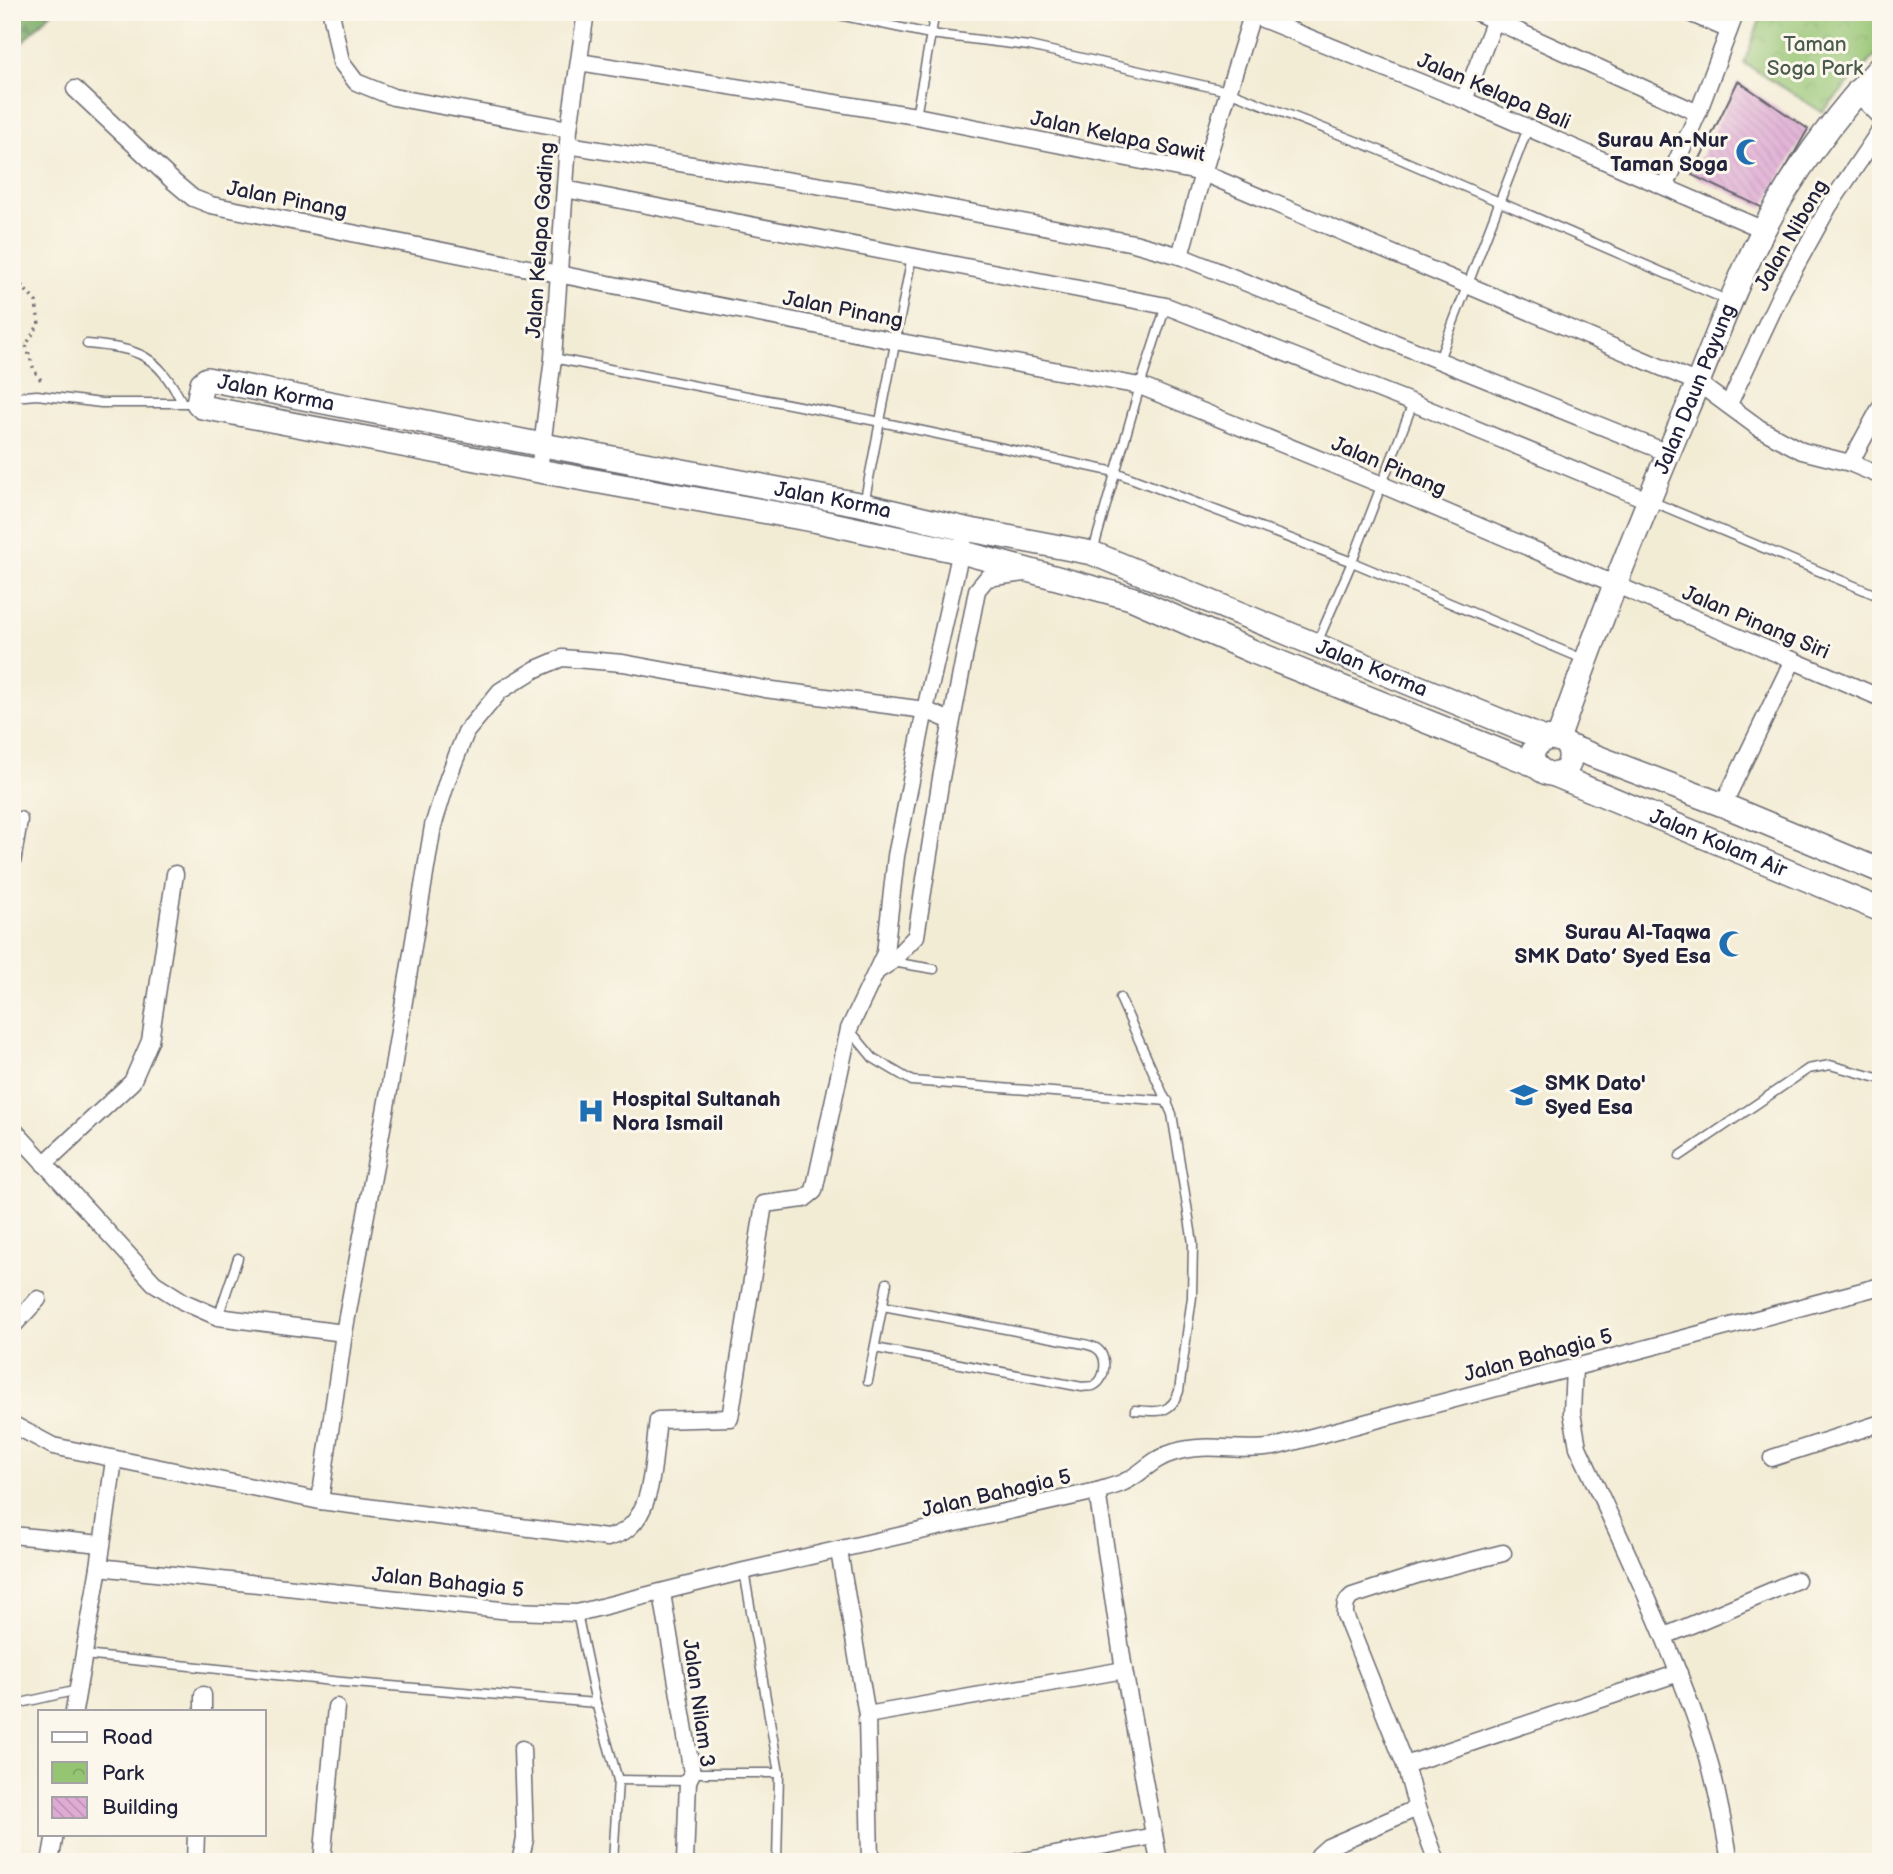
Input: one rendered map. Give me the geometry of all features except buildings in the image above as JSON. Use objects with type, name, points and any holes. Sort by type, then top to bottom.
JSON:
[{"type":"street","points":[[331,12],[341,62],[356,82],[393,97],[569,137],[1134,243],[1180,256],[1668,453]]},
{"type":"street","name":"Jalan Kelapa Gading","points":[[539,471],[553,358],[569,137],[586,12]]},
{"type":"street","points":[[1476,12],[1497,16],[1699,113]]},
{"type":"street","points":[[1687,12],[1729,30]]},
{"type":"street","points":[[1666,185],[1699,113],[1736,12]]},
{"type":"street","points":[[1180,256],[1250,13]]},
{"type":"street","name":"Jalan Kelapa Bali","points":[[1250,13],[1666,185],[1764,230]]},
{"type":"street","points":[[1464,100],[1497,16]]},
{"type":"street","name":"Jalan Kelapa Sawit","points":[[579,62],[916,116],[1203,173],[1698,383],[1759,428],[1802,451],[1850,463],[1881,477]]},
{"type":"street","name":"Jalan Daun Payung","points":[[1557,741],[1614,585],[1731,302],[1764,230],[1802,164],[1881,66]]},
{"type":"street","name":"Jalan Pinang","points":[[75,89],[174,182],[193,198],[211,205],[895,341],[1140,386],[1380,484],[1614,585]]},
{"type":"street","points":[[1859,90],[1881,112]]},
{"type":"street","name":"Jalan Nibong","points":[[1729,404],[1788,279],[1829,206],[1881,129]]},
{"type":"street","points":[[565,190],[1166,306],[1650,500]]},
{"type":"street","name":"Jalan Korma","points":[[1545,770],[1254,652],[1130,598],[961,552],[818,521],[539,471],[190,403],[207,379],[864,505],[965,529],[1092,553],[1316,646],[1557,741]]},
{"type":"street","points":[[1850,463],[1881,406]]},
{"type":"street","points":[[888,958],[896,856],[965,529]]},
{"type":"street","points":[[12,1424],[53,1446],[320,1501],[607,1538],[625,1532],[647,1502],[658,1420],[730,1418],[764,1204],[804,1199],[814,1191],[849,1029],[875,972],[916,936],[943,765],[977,590],[987,579],[1031,572]]},
{"type":"street","name":"Jalan Pinang Siri","points":[[1614,585],[1881,698]]},
{"type":"street","points":[[320,1501],[344,1333],[392,1072],[433,825],[466,732],[500,691],[536,668],[562,658],[624,663],[765,689],[925,710],[951,721]]},
{"type":"street","points":[[1723,805],[1793,660]]},
{"type":"street","points":[[1557,741],[1570,752],[1569,765],[1565,769],[1545,770],[1533,753],[1535,747],[1557,741]]},
{"type":"street","name":"Jalan Kolam Air","points":[[1557,741],[1723,805],[1881,871]]},
{"type":"street","points":[[916,758],[943,765]]},
{"type":"street","name":"Jalan Kolam Air","points":[[1545,770],[1881,910]]},
{"type":"street","points":[[12,863],[19,820]]},
{"type":"street","points":[[44,1164],[132,1082],[150,1041],[175,874]]},
{"type":"street","points":[[12,1128],[154,1283],[184,1302],[218,1317],[344,1333]]},
{"type":"street","name":"Jalan Bahagia 5","points":[[99,1567],[510,1611],[577,1613],[744,1570],[839,1551],[1097,1491],[1125,1482],[1153,1460],[1177,1451],[1203,1447],[1245,1451],[1274,1447],[1881,1286]]},
{"type":"street","points":[[12,1327],[38,1299]]},
{"type":"street","points":[[1574,1367],[1572,1413],[1578,1447],[1665,1636],[1679,1673],[1703,1739],[1731,1862]]},
{"type":"street","points":[[1772,1458],[1877,1424],[1881,1440]]},
{"type":"street","points":[[74,1710],[114,1460]]},
{"type":"street","points":[[1097,1491],[1124,1670],[1159,1862]]},
{"type":"street","points":[[12,1535],[101,1545]]},
{"type":"street","points":[[839,1551],[867,1715],[870,1862]]},
{"type":"street","points":[[1437,1862],[1405,1765],[1345,1615],[1347,1600],[1420,1574],[1503,1553]]},
{"type":"street","points":[[1665,1636],[1797,1580]]},
{"type":"street","name":"Jalan Nilam 3","points":[[662,1593],[690,1777],[685,1862]]},
{"type":"street","points":[[867,1715],[1124,1670]]},
{"type":"street","points":[[1405,1765],[1679,1673]]},
{"type":"street","points":[[322,1862],[336,1707]]},
{"type":"street","points":[[520,1862],[525,1839],[522,1749]]},
{"type":"street","points":[[1319,1862],[1319,1855],[1328,1847],[1417,1808]]},
{"type":"street","points":[[50,1862],[55,1836]]},
{"type":"street","points":[[195,1862],[196,1836]]},
{"type":"street","points":[[1018,1862],[1154,1836]]},
{"type":"lane","points":[[825,12],[930,34],[1029,46],[1228,91],[1378,150],[1731,302]]},
{"type":"lane","points":[[916,116],[935,12]]},
{"type":"lane","points":[[1438,362],[1528,128]]},
{"type":"lane","points":[[864,505],[912,256]]},
{"type":"lane","points":[[1092,553],[1166,306]]},
{"type":"lane","points":[[87,344],[113,346],[142,355],[164,371],[190,403]]},
{"type":"lane","points":[[553,358],[881,422],[1115,472],[1352,562],[1586,660]]},
{"type":"lane","points":[[12,397],[37,396],[101,404],[190,403]]},
{"type":"lane","points":[[1316,646],[1352,562],[1413,403]]},
{"type":"lane","points":[[1650,500],[1881,597]]},
{"type":"lane","points":[[888,958],[934,969]]},
{"type":"lane","points":[[1120,998],[1172,1114],[1193,1243],[1192,1297],[1179,1391],[1175,1402],[1164,1410],[1135,1410]]},
{"type":"lane","points":[[849,1029],[873,1058],[912,1081],[1168,1101]]},
{"type":"lane","points":[[1680,1156],[1808,1069],[1830,1065],[1881,1079]]},
{"type":"lane","points":[[218,1317],[238,1258]]},
{"type":"lane","points":[[868,1381],[887,1283]]},
{"type":"lane","points":[[875,1348],[1082,1387],[1093,1386],[1101,1380],[1105,1367],[1103,1355],[1095,1347],[883,1306]]},
{"type":"lane","points":[[744,1570],[779,1773],[777,1862]]},
{"type":"lane","points":[[577,1613],[596,1703],[618,1780],[612,1862]]},
{"type":"lane","points":[[84,1655],[342,1682],[596,1703]]},
{"type":"lane","points":[[12,1705],[78,1690]]},
{"type":"lane","points":[[618,1780],[779,1773]]},
{"type":"path","points":[[12,275],[36,302],[39,324],[26,345],[12,348]]},
{"type":"path","points":[[26,345],[34,370],[50,398]]},
{"type":"green space","points":[[12,12],[52,12],[12,53]]},
{"type":"green space","name":"Taman Soga Park","points":[[1763,12],[1881,12],[1881,49],[1822,112],[1744,63]]},
{"type":"place","name":"Surau An-Nur Taman Soga","points":[[1749,152]]},
{"type":"place","name":"Surau Al-Taqwa SMK Dato’ Syed Esa","points":[[1732,944]]},
{"type":"place","name":"SMK Dato' Syed Esa","points":[[1524,1095]]},
{"type":"place","name":"Hospital Sultanah Nora Ismail","points":[[591,1111]]}]
